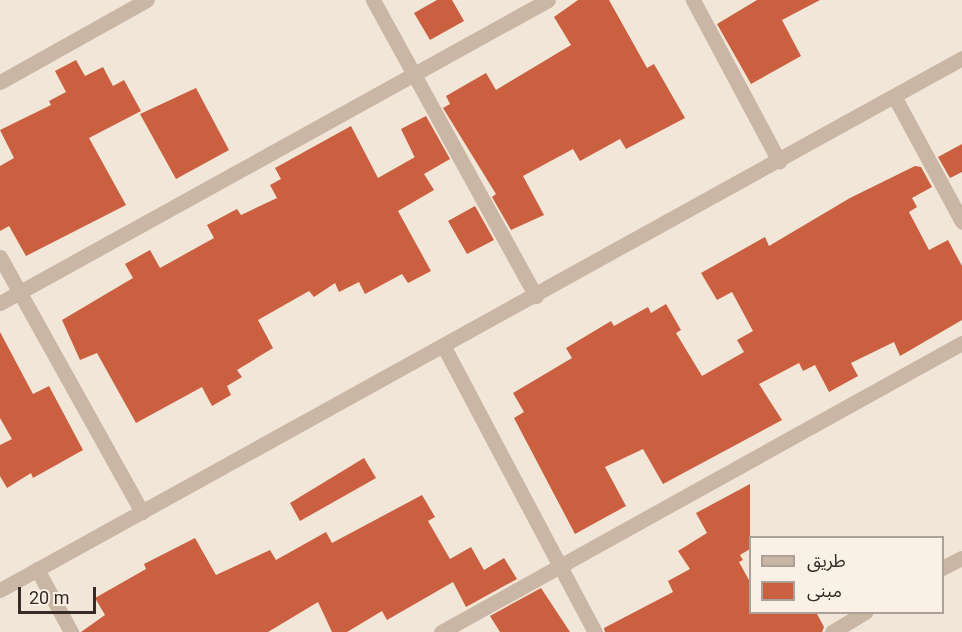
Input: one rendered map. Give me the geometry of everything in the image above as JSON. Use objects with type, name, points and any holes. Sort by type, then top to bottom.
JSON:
[{"type":"street","points":[[0,82],[147,0]]},
{"type":"street","points":[[374,0],[536,296]]},
{"type":"street","points":[[0,303],[548,0]]},
{"type":"street","points":[[693,0],[779,161]]},
{"type":"street","points":[[0,590],[444,347],[962,58]]},
{"type":"street","points":[[894,96],[962,222]]},
{"type":"street","points":[[0,257],[142,512]]},
{"type":"street","points":[[441,632],[962,343]]},
{"type":"street","points":[[444,347],[595,632]]},
{"type":"street","points":[[944,567],[962,558]]},
{"type":"street","points":[[37,569],[71,632]]},
{"type":"street","points":[[832,632],[862,614]]},
{"type":"building","points":[[437,0],[452,0],[464,21],[430,40],[414,13]]},
{"type":"building","points":[[578,0],[609,0],[647,68],[654,64],[685,118],[626,149],[620,139],[580,161],[573,149],[523,176],[544,215],[511,230],[492,197],[496,194],[443,108],[450,104],[446,96],[486,73],[496,90],[571,45],[554,17]]},
{"type":"building","points":[[757,0],[820,0],[782,20],[801,56],[751,84],[717,24]]},
{"type":"building","points":[[76,60],[85,76],[103,67],[113,86],[124,80],[141,111],[89,138],[126,205],[26,256],[9,226],[0,231],[0,166],[14,158],[0,130],[51,105],[49,101],[66,92],[55,71]]},
{"type":"building","points":[[196,88],[229,150],[176,179],[140,114]]},
{"type":"building","points":[[426,116],[450,159],[424,174],[434,190],[398,211],[431,271],[408,283],[402,274],[365,294],[359,282],[339,292],[335,283],[314,297],[309,291],[258,320],[273,348],[237,370],[242,377],[227,386],[231,395],[212,406],[202,387],[136,423],[97,353],[80,360],[62,320],[133,278],[125,264],[150,250],[160,268],[214,238],[207,225],[237,209],[241,215],[277,198],[270,185],[281,179],[275,168],[351,126],[378,178],[415,157],[401,129]]},
{"type":"building","points":[[962,144],[962,172],[950,178],[938,157]]},
{"type":"building","points":[[915,166],[921,167],[932,187],[912,198],[917,207],[909,212],[929,250],[948,240],[962,266],[962,320],[900,356],[894,342],[851,363],[858,376],[829,392],[815,365],[803,371],[799,363],[759,384],[782,420],[663,484],[643,449],[605,467],[626,506],[575,534],[514,418],[524,412],[513,393],[572,358],[566,348],[611,321],[614,326],[648,307],[651,313],[666,304],[681,330],[676,333],[702,376],[744,352],[737,340],[753,331],[732,292],[717,300],[701,273],[765,237],[769,246],[850,198]]},
{"type":"building","points":[[475,206],[494,240],[467,254],[448,221]]},
{"type":"building","points":[[0,332],[33,394],[49,386],[83,450],[33,478],[31,473],[7,488],[0,476],[0,445],[12,439],[0,418]]},
{"type":"building","points":[[364,458],[376,478],[300,521],[290,503]]},
{"type":"building","points":[[750,484],[749,550],[740,555],[743,560],[739,562],[749,580],[749,614],[817,614],[824,627],[822,632],[605,632],[604,628],[673,592],[668,581],[690,569],[678,551],[707,533],[696,513]]},
{"type":"building","points":[[422,495],[435,517],[428,521],[450,559],[471,547],[484,570],[504,558],[517,579],[466,607],[453,582],[387,620],[382,611],[347,632],[332,632],[318,602],[268,632],[81,632],[105,615],[95,598],[146,569],[144,564],[195,538],[216,575],[270,550],[276,560],[326,532],[332,543]]},
{"type":"building","points":[[541,588],[570,632],[500,632],[490,616]]}]
